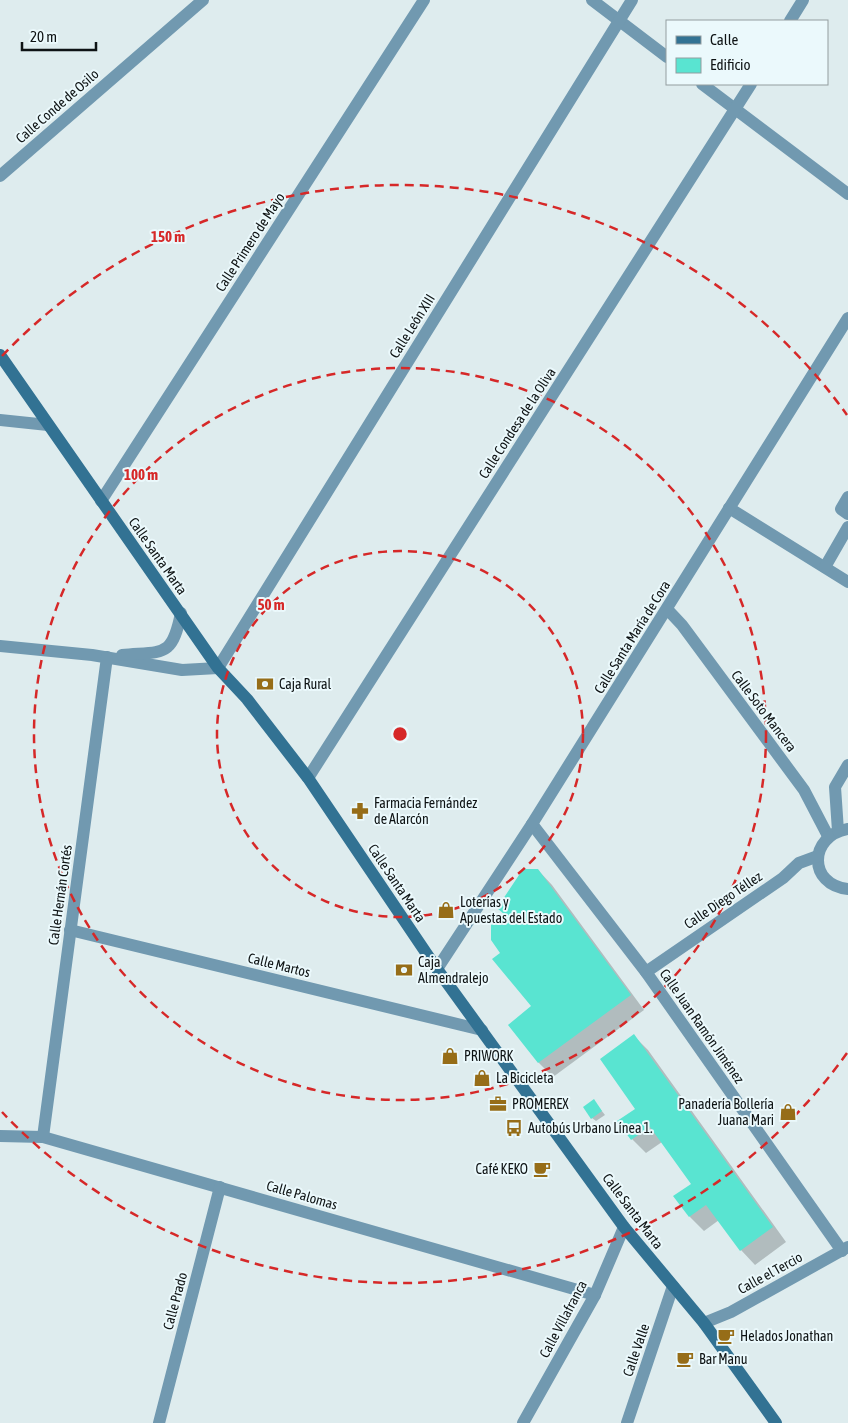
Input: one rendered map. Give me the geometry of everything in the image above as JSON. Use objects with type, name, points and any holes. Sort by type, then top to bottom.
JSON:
[{"type":"street","name":"Calle Conde de Osilo","points":[[0,176],[203,0]]},
{"type":"street","name":"Calle Primero de Mayo","points":[[101,501],[424,0]]},
{"type":"street","points":[[592,0],[666,56]]},
{"type":"street","name":"Calle León XIII","points":[[218,668],[632,0]]},
{"type":"street","points":[[791,20],[803,0]]},
{"type":"street","points":[[703,85],[848,194]]},
{"type":"street","name":"Calle Condesa de la Oliva","points":[[308,778],[750,85]]},
{"type":"street","name":"Calle Santa María de Cora","points":[[437,969],[532,824],[848,318]]},
{"type":"street","name":"Calle Santa Marta","points":[[0,355],[218,668],[247,699],[308,778],[437,969],[624,1227],[704,1323],[776,1423]]},
{"type":"street","points":[[0,420],[48,425]]},
{"type":"street","points":[[848,497],[841,509],[848,514]]},
{"type":"street","points":[[730,508],[848,582]]},
{"type":"street","points":[[825,568],[848,527]]},
{"type":"street","name":"Calle Soto Mancera","points":[[667,609],[682,625],[804,790],[838,832]]},
{"type":"street","points":[[108,657],[161,651],[171,645],[175,638],[181,613]]},
{"type":"street","points":[[0,646],[108,657],[182,670],[218,668]]},
{"type":"street","name":"Calle Hernán Cortés","points":[[43,1137],[108,657]]},
{"type":"street","points":[[848,765],[834,788],[838,832],[821,845],[818,856],[819,867],[825,878],[834,886],[848,889]]},
{"type":"street","name":"Calle Juan Ramón Jiménez","points":[[532,824],[646,972],[845,1249]]},
{"type":"street","name":"Calle Diego Téllez","points":[[646,972],[783,878],[799,864],[818,856]]},
{"type":"street","name":"Calle Martos","points":[[70,930],[482,1030]]},
{"type":"street","name":"Calle Palomas","points":[[0,1136],[43,1137],[595,1295]]},
{"type":"street","name":"Calle Prado","points":[[159,1423],[220,1187]]},
{"type":"street","name":"Calle Villafranca","points":[[523,1423],[595,1295],[624,1227]]},
{"type":"street","name":"Calle el Tercio","points":[[704,1323],[731,1312],[845,1249]]},
{"type":"street","name":"Calle Valle","points":[[627,1423],[673,1286]]},
{"type":"building","points":[[523,869],[538,869],[631,995],[538,1063],[508,1025],[531,1006],[492,959],[500,953],[491,940],[491,925],[505,915],[497,908]]},
{"type":"building","points":[[634,1034],[773,1227],[740,1251],[706,1205],[689,1217],[673,1196],[691,1184],[650,1127],[631,1140],[617,1121],[635,1109],[600,1059]]},
{"type":"building","points":[[594,1099],[602,1111],[591,1119],[583,1107]]},
{"type":"place","name":"Caja Rural","points":[[265,684]]},
{"type":"place","name":"Farmacia Fernández de Alarcón","points":[[360,811]]},
{"type":"place","name":"Loterías y Apuestas del Estado","points":[[446,910]]},
{"type":"place","name":"Caja Almendralejo","points":[[404,970]]},
{"type":"place","name":"PRIWORK","points":[[450,1056]]},
{"type":"place","name":"La Bicicleta","points":[[482,1078]]},
{"type":"place","name":"PROMEREX","points":[[498,1104]]},
{"type":"place","name":"Panadería Bollería Juana Mari","points":[[788,1112]]},
{"type":"place","name":"Autobús Urbano Línea 1.","points":[[514,1128]]},
{"type":"place","name":"Café KEKO","points":[[542,1169]]},
{"type":"place","name":"Helados Jonathan","points":[[726,1336]]},
{"type":"place","name":"Bar Manu","points":[[685,1359]]}]
